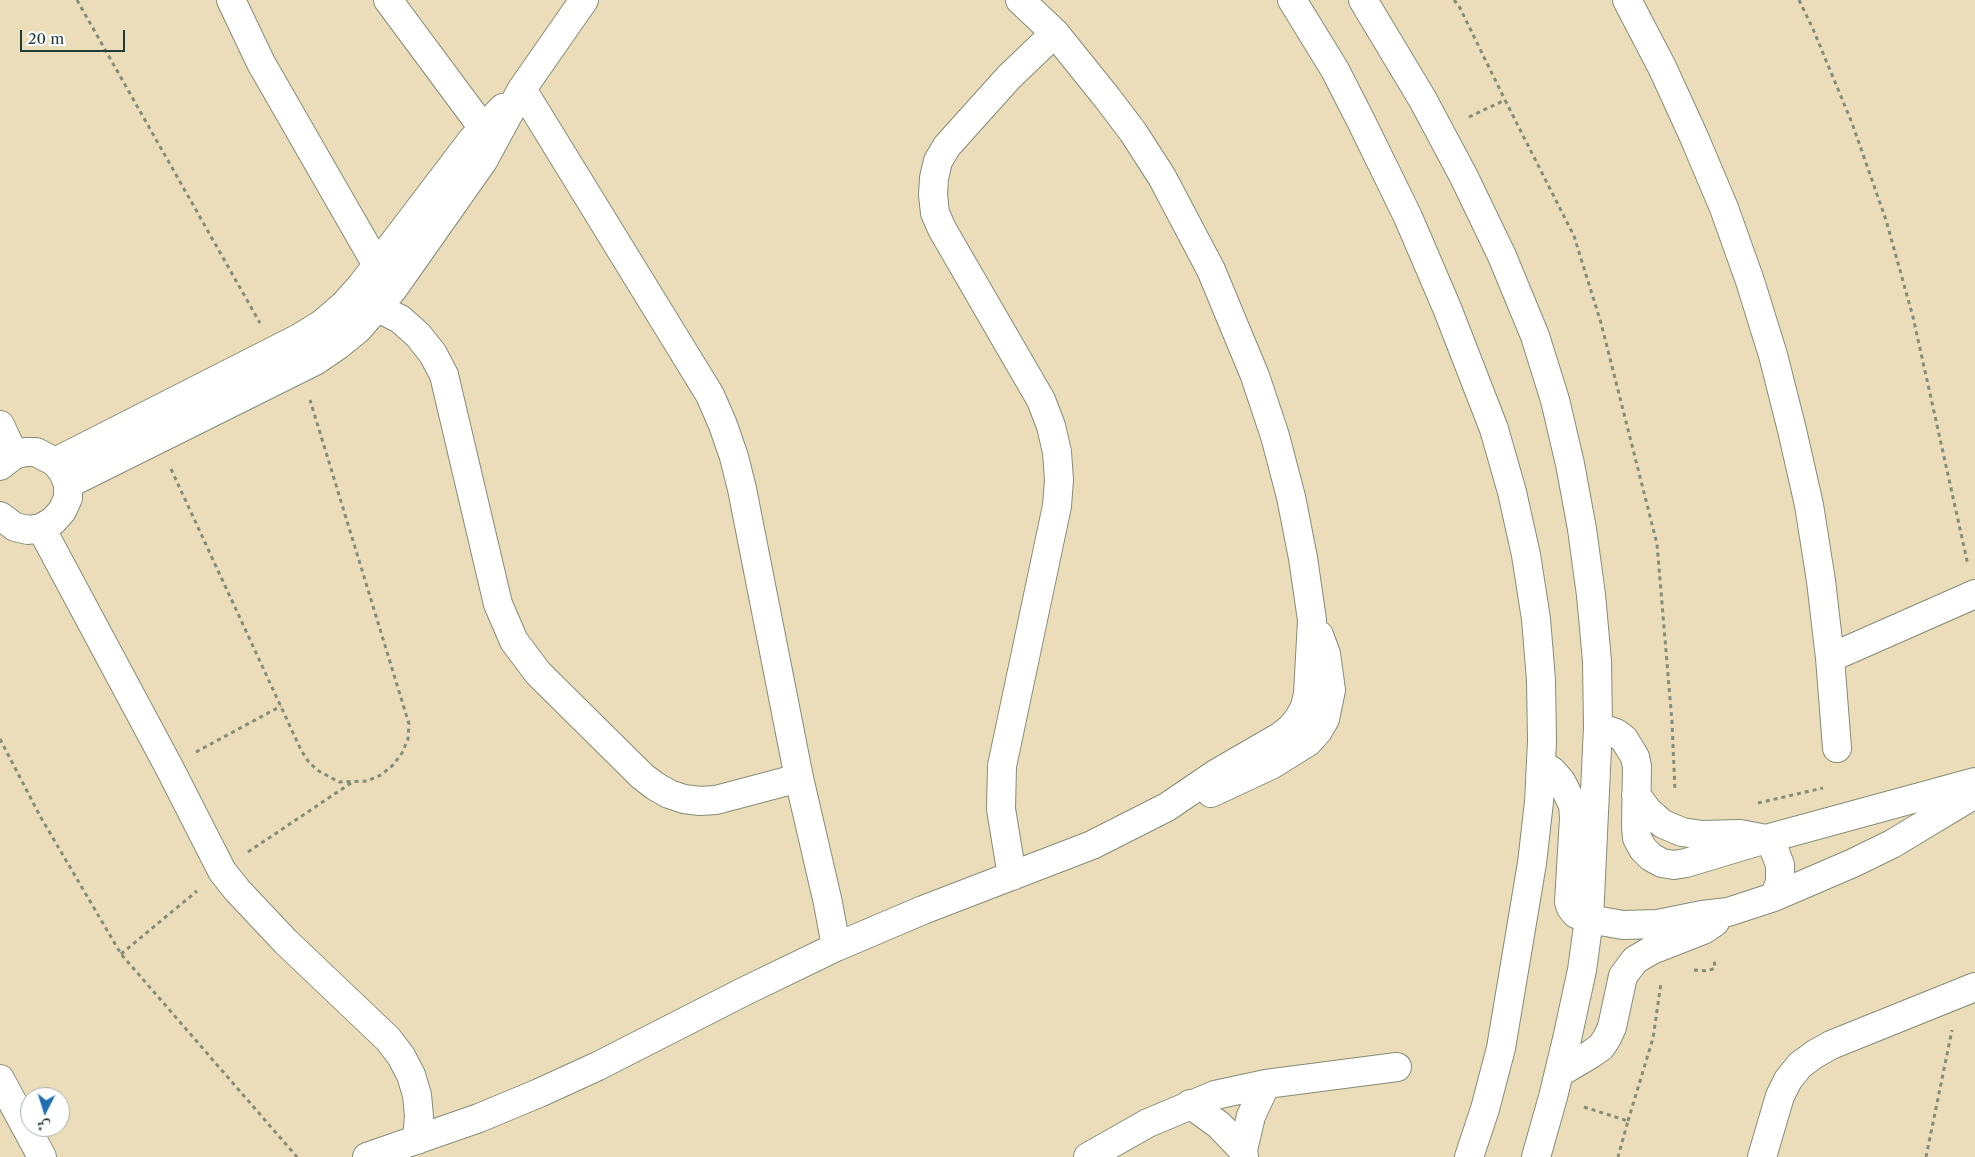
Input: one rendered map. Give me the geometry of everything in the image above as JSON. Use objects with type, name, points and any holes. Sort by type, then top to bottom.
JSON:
[{"type":"street","points":[[231,0],[260,63],[377,265]]},
{"type":"street","points":[[388,0],[483,128]]},
{"type":"street","points":[[62,473],[157,440],[300,368],[337,346],[378,308],[483,161],[522,89],[584,0]]},
{"type":"street","points":[[368,1157],[479,1118],[564,1082],[836,947],[1092,845],[1167,807],[1194,799],[1246,778],[1295,751],[1308,742],[1318,731],[1327,712],[1331,690],[1326,654],[1312,620],[1298,532],[1275,436],[1255,376],[1232,318],[1211,270],[1162,177],[1133,132],[1055,33],[1020,0]]},
{"type":"street","points":[[1292,0],[1335,70],[1408,217],[1454,326],[1494,429],[1526,555],[1536,619],[1541,680],[1541,764],[1532,863],[1513,986],[1499,1056],[1485,1109],[1469,1157]]},
{"type":"street","points":[[1363,0],[1418,92],[1464,177],[1502,256],[1535,336],[1554,400],[1574,483],[1590,586],[1597,661],[1598,727],[1589,919],[1582,970],[1556,1085],[1536,1157]]},
{"type":"street","points":[[1627,0],[1662,67],[1724,208],[1767,336],[1792,430],[1809,506],[1821,581],[1830,658],[1837,748]]},
{"type":"street","points":[[1012,876],[1000,795],[1002,766],[1057,506],[1059,480],[1057,452],[1051,426],[1041,400],[942,229],[935,212],[933,195],[938,161],[946,146],[1008,77],[1055,33]]},
{"type":"street","points":[[62,473],[322,324],[343,306],[361,286],[483,128],[522,89]]},
{"type":"street","points":[[522,89],[710,395],[723,425],[742,489],[799,778],[828,903],[836,947]]},
{"type":"street","points":[[378,308],[400,319],[418,335],[433,354],[444,375],[498,604],[514,641],[538,673],[642,776],[669,794],[700,801],[716,800],[799,778]]},
{"type":"street","points":[[0,426],[7,460],[24,452],[36,452],[62,473],[68,498],[62,511],[53,521],[41,528],[28,530],[15,527],[0,516]]},
{"type":"street","points":[[41,528],[169,767],[222,871],[237,890],[293,949],[388,1040],[401,1056],[411,1075],[417,1095],[419,1116],[417,1140]]},
{"type":"street","points":[[1830,658],[1975,595]]},
{"type":"street","points":[[1598,727],[1616,733],[1630,747],[1637,767],[1637,838],[1643,849],[1662,863],[1674,865],[1975,782]]},
{"type":"street","points":[[1541,764],[1561,781],[1572,805],[1574,818],[1569,902],[1576,914],[1589,919],[1641,926],[1702,915],[1717,920]]},
{"type":"street","points":[[1556,1085],[1600,1047],[1607,1038],[1612,1027],[1620,984],[1628,967],[1635,960],[1652,950],[1717,920],[1838,870],[1892,844],[1975,794]]},
{"type":"street","points":[[1636,795],[1648,811],[1663,824],[1682,832],[1702,835],[1740,834],[1766,839],[1774,849],[1780,865],[1780,882],[1774,897]]},
{"type":"street","points":[[1762,1157],[1780,1096],[1788,1080],[1814,1054],[1831,1045],[1967,990]]},
{"type":"street","points":[[1088,1157],[1148,1123],[1215,1095],[1266,1084],[1397,1067]]},
{"type":"street","points":[[0,1079],[42,1157]]},
{"type":"street","points":[[1244,1154],[1251,1116],[1266,1084]]},
{"type":"street","points":[[1190,1104],[1219,1125],[1244,1154]]},
{"type":"path","points":[[76,0],[275,350]]},
{"type":"path","points":[[1454,0],[1459,6],[1574,236],[1602,323],[1657,544],[1672,722],[1675,798]]},
{"type":"path","points":[[1799,0],[1852,123],[1886,220],[1913,317],[1975,595]]},
{"type":"path","points":[[1439,132],[1505,100]]},
{"type":"path","points":[[157,440],[308,761],[317,770],[339,782],[368,781],[381,775],[393,765],[402,753],[408,739],[409,724],[406,709],[300,368]]},
{"type":"path","points":[[169,767],[281,706]]},
{"type":"path","points":[[0,739],[40,816],[121,954],[297,1157]]},
{"type":"path","points":[[1691,969],[1708,972],[1715,968],[1717,920]]},
{"type":"path","points":[[1618,1157],[1653,1038],[1661,980]]},
{"type":"path","points":[[1926,1157],[1967,990]]},
{"type":"path","points":[[1556,1085],[1628,1121]]}]
